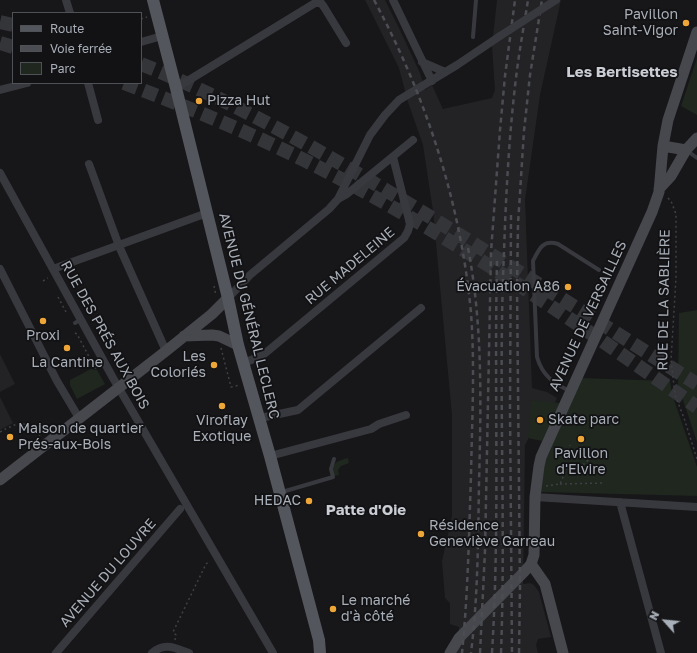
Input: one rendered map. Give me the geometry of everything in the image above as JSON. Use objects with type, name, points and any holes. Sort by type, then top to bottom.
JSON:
[{"type":"main road","name":"AVENUE DU GÉNÉRAL LECLERC","points":[[153,0],[228,298],[238,345],[260,418],[319,640]]},
{"type":"main road","points":[[319,640],[320,653]]},
{"type":"main road","points":[[319,640],[326,653]]},
{"type":"street","points":[[66,0],[70,12]]},
{"type":"street","points":[[393,0],[432,81]]},
{"type":"street","points":[[0,480],[212,314],[250,275],[329,209],[338,199],[370,135],[385,115],[403,97],[458,65],[556,0]]},
{"type":"street","points":[[176,88],[315,3],[321,3],[324,6],[346,43]]},
{"type":"street","name":"AVENUE DE VERSAILLES","points":[[531,564],[534,555],[536,491],[541,457],[652,212],[659,191],[668,120],[697,32]]},
{"type":"street","points":[[142,42],[162,36]]},
{"type":"street","points":[[422,62],[446,72]]},
{"type":"street","points":[[0,90],[23,84]]},
{"type":"street","points":[[88,84],[98,120]]},
{"type":"street","points":[[659,191],[672,176],[686,150],[697,138]]},
{"type":"street","points":[[338,199],[347,194],[413,140]]},
{"type":"street","points":[[664,146],[686,150]]},
{"type":"street","name":"RUE MADELEINE","points":[[244,363],[263,355],[404,238],[408,232],[410,224],[393,157]]},
{"type":"street","points":[[89,164],[118,246],[166,351]]},
{"type":"street","name":"RUE DES PRÉS AUX BOIS","points":[[0,173],[51,273],[78,321],[105,364],[273,653]]},
{"type":"street","points":[[51,273],[207,213]]},
{"type":"street","points":[[0,269],[58,381],[80,418]]},
{"type":"street","points":[[260,418],[298,410],[421,308]]},
{"type":"street","points":[[184,336],[219,336],[238,345]]},
{"type":"street","points":[[270,456],[371,429],[379,424],[406,415]]},
{"type":"street","points":[[536,491],[620,502],[697,507]]},
{"type":"street","points":[[620,502],[661,653]]},
{"type":"street","name":"AVENUE DU LOUVRE","points":[[56,653],[180,509]]},
{"type":"street","points":[[450,653],[459,638],[531,564],[545,584],[563,653]]},
{"type":"street","points":[[152,653],[163,646],[189,653]]},
{"type":"lane","points":[[473,37],[476,0]]},
{"type":"lane","points":[[686,150],[697,158]]},
{"type":"lane","points":[[570,392],[558,386],[545,374],[540,365],[538,357],[534,261],[538,250],[547,243],[552,242],[558,244],[599,270]]},
{"type":"lane","points":[[280,492],[333,477],[331,469],[334,459]]},
{"type":"path","name":"RUE DE LA SABLIÈRE","points":[[659,191],[671,201],[676,214],[676,278],[671,360],[675,395],[697,459]]},
{"type":"path","points":[[43,281],[51,273]]},
{"type":"path","points":[[58,297],[66,312],[65,313]]},
{"type":"path","points":[[75,333],[77,334],[95,368],[105,364]]},
{"type":"path","points":[[220,346],[231,387],[249,382]]},
{"type":"path","points":[[0,432],[21,423],[30,427],[47,444]]},
{"type":"path","points":[[560,484],[568,466],[566,454],[570,445]]},
{"type":"path","points":[[568,466],[579,467],[587,462],[593,452]]},
{"type":"path","points":[[536,491],[560,484],[603,483]]},
{"type":"path","points":[[173,648],[176,635],[173,632],[206,564],[217,557]]},
{"type":"shaded area","points":[[365,0],[385,0],[420,73],[425,90],[432,85],[443,109],[492,98],[495,90],[492,46],[497,0],[561,0],[540,95],[525,200],[532,388],[547,392],[557,398],[539,436],[530,435],[525,445],[523,584],[530,583],[534,585],[539,592],[551,637],[538,639],[536,645],[538,653],[457,653],[459,627],[450,624],[450,603],[445,598],[442,561],[452,516],[452,415],[433,211],[423,145],[408,102],[399,68]]},
{"type":"shaded area","points":[[0,354],[15,384],[0,392]]},
{"type":"shaded area","points":[[0,397],[13,423],[0,430]]},
{"type":"green space","points":[[697,58],[697,115],[681,106]]},
{"type":"green space","points":[[697,310],[697,442],[678,385],[679,313]]},
{"type":"green space","points":[[91,369],[97,370],[105,384],[77,399],[70,385],[70,380]]},
{"type":"green space","points":[[580,378],[670,381],[672,394],[697,467],[697,496],[541,492],[541,466]]},
{"type":"green space","name":"Skate parc","points":[[531,400],[560,403],[542,441],[528,438]]},
{"type":"green space","points":[[348,458],[349,463],[341,466],[338,470],[339,475],[334,476],[334,465],[341,460]]},
{"type":"tunnel","points":[[0,22],[12,25]]},
{"type":"tunnel","points":[[0,43],[12,47]]},
{"type":"tunnel","points":[[142,64],[175,78],[242,110],[340,163],[478,246],[697,384]]},
{"type":"tunnel","points":[[127,84],[215,119],[282,149],[356,187],[406,215],[505,276],[697,407]]},
{"type":"railway","points":[[374,0],[410,74],[425,112],[450,191],[466,272],[471,313],[473,394],[468,564],[462,653]]},
{"type":"railway","points":[[480,653],[485,551],[491,252],[505,76],[515,0]]},
{"type":"railway","points":[[501,653],[503,553],[502,302],[511,121],[528,0]]},
{"type":"railway","points":[[519,653],[518,224],[524,131],[530,75],[542,0]]},
{"type":"railway","points":[[511,215],[510,407],[512,653]]},
{"type":"railway","points":[[468,248],[473,277],[479,336],[480,366],[480,454],[477,568],[471,653]]},
{"type":"railway","points":[[492,653],[496,555],[497,261]]},
{"type":"place","name":"Pavillon Saint-Vigor","points":[[686,23]]},
{"type":"place","name":"Pizza Hut","points":[[199,101]]},
{"type":"place","name":"Évacuation A86","points":[[568,287]]},
{"type":"place","name":"Proxi","points":[[43,321]]},
{"type":"place","name":"La Cantine","points":[[67,348]]},
{"type":"place","name":"Les Coloriés","points":[[214,365]]},
{"type":"place","name":"Viroflay Exotique","points":[[222,406]]},
{"type":"place","name":"Skate parc","points":[[540,420]]},
{"type":"place","name":"Maison de quartier Prés-aux-Bois","points":[[10,437]]},
{"type":"place","name":"Pavillon d'Elvire","points":[[581,439]]},
{"type":"place","name":"HEDAC","points":[[309,501]]},
{"type":"place","name":"Résidence Geneviève Garreau","points":[[421,534]]},
{"type":"place","name":"Le marché d'à côté","points":[[333,609]]},
{"type":"district","name":"Les Bertisettes","points":[[622,72]]},
{"type":"district","name":"Patte d'Oie","points":[[366,510]]}]
